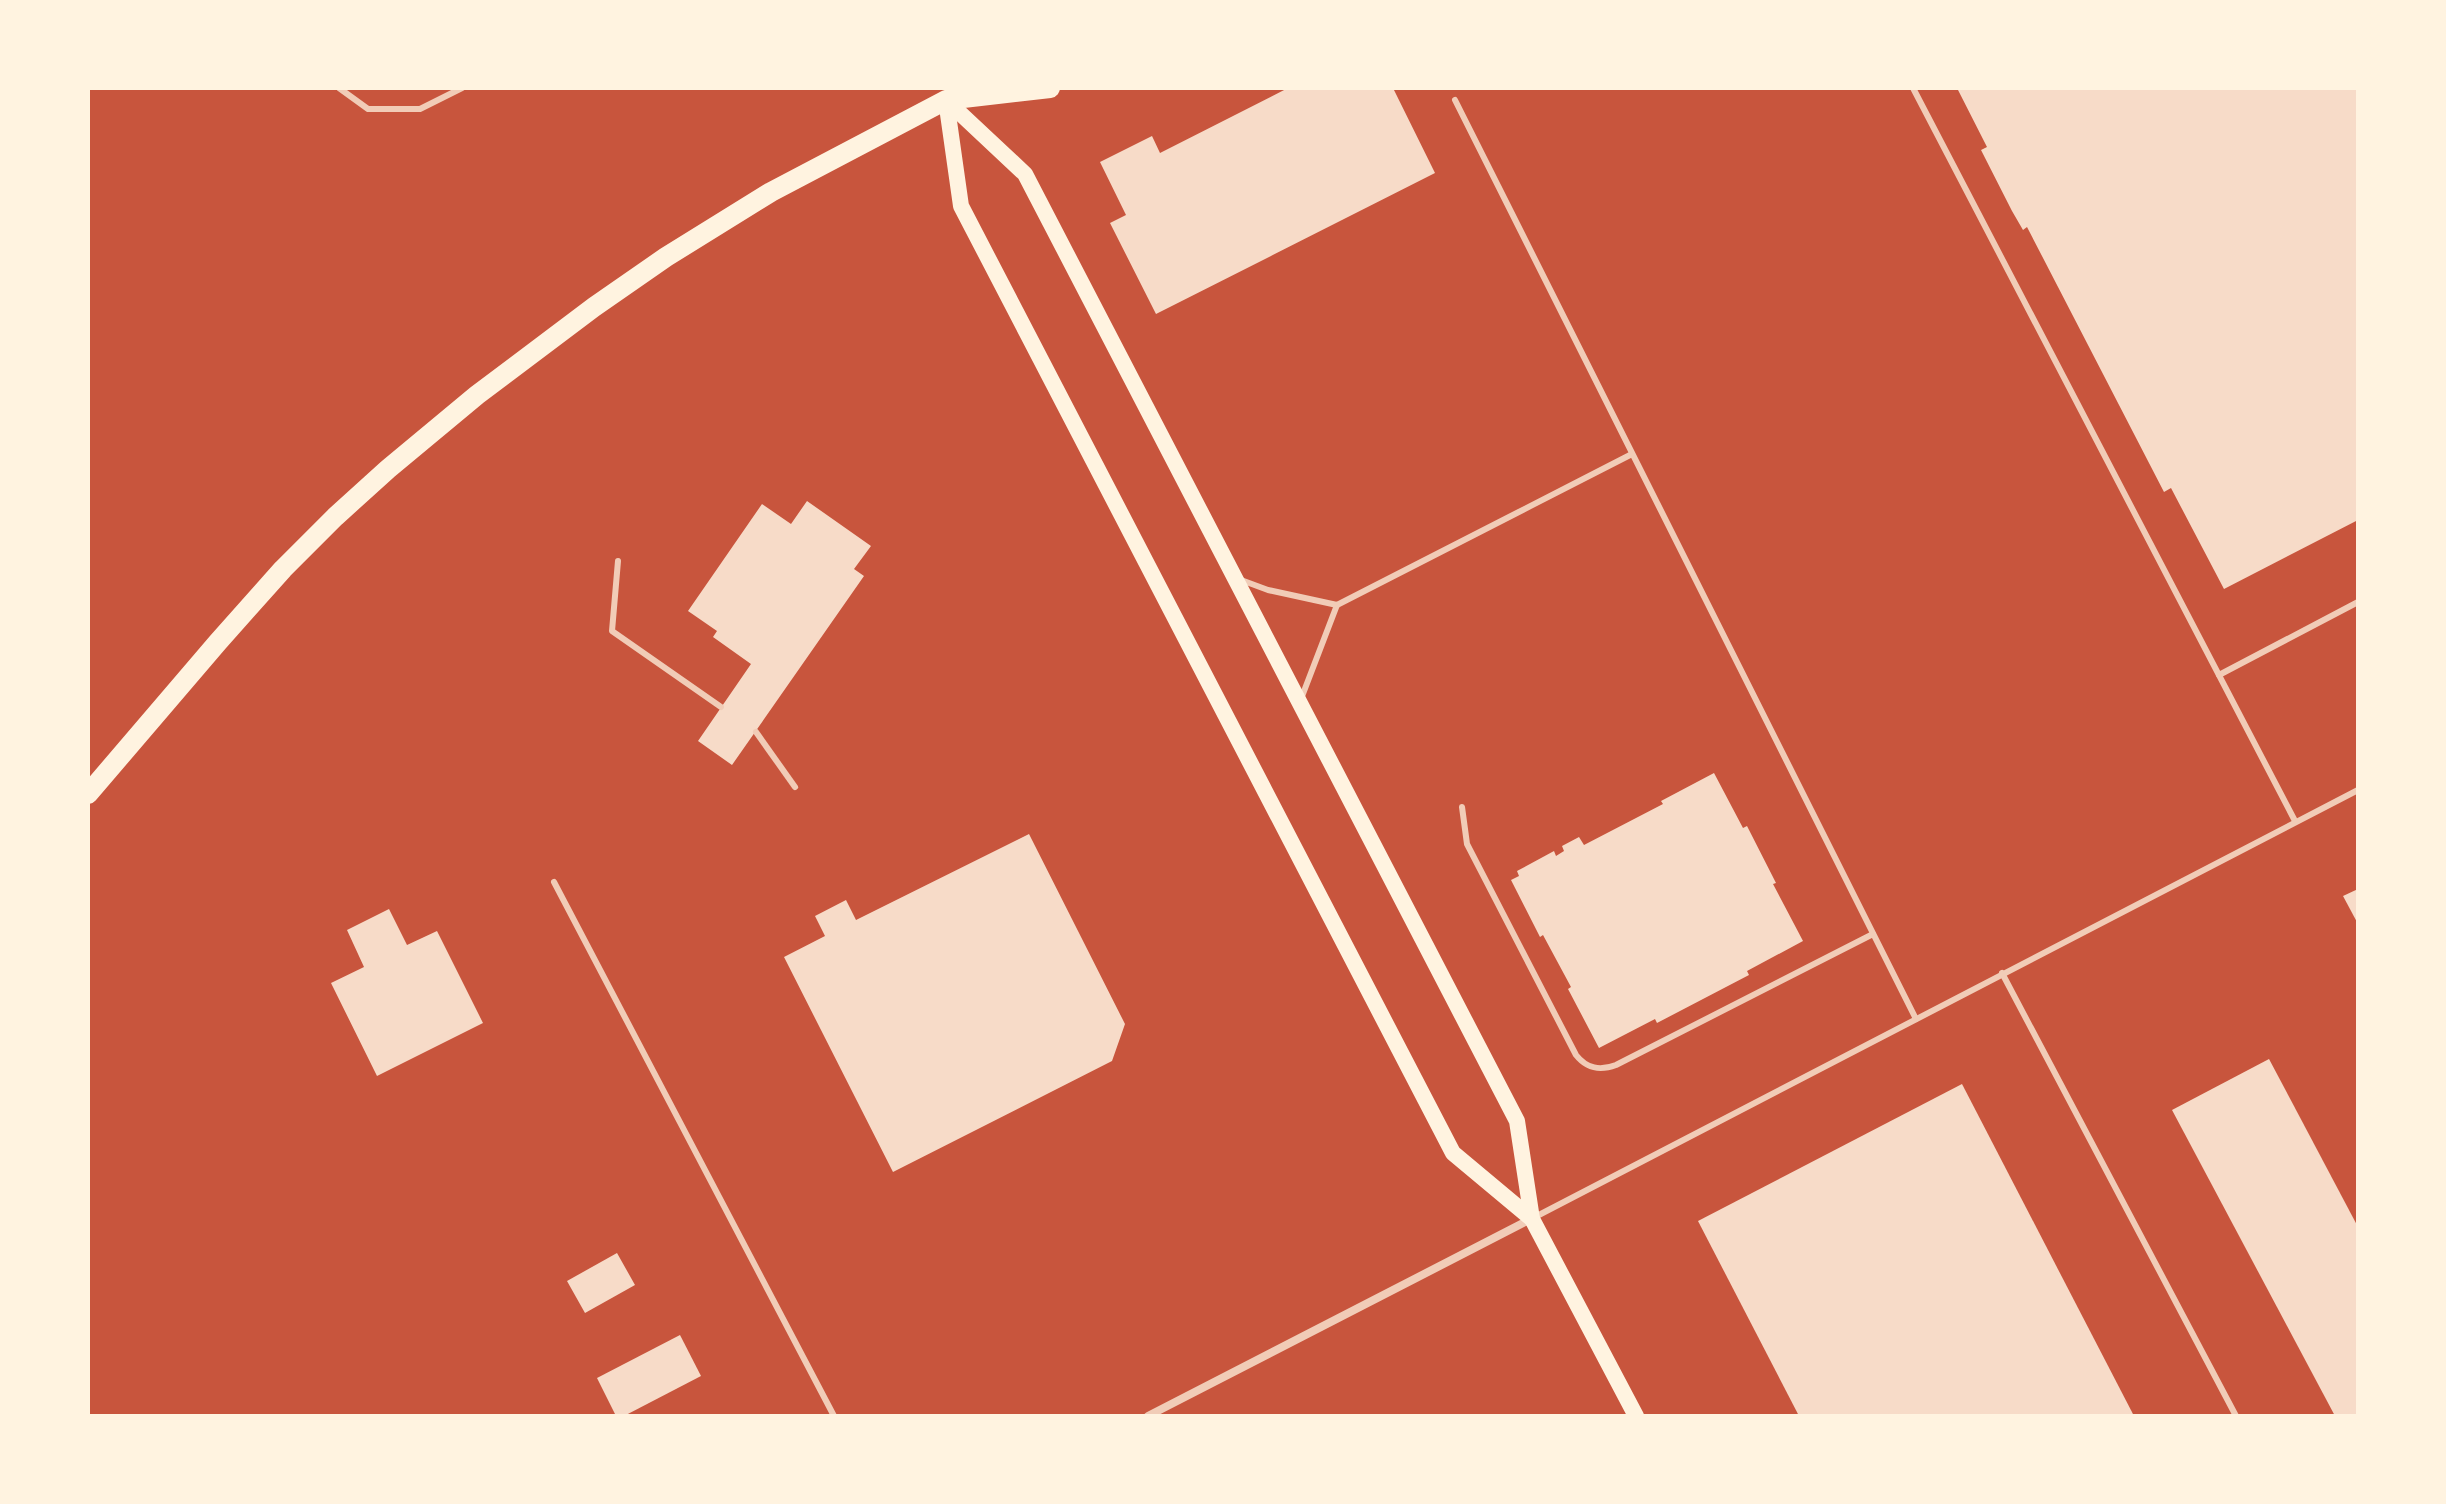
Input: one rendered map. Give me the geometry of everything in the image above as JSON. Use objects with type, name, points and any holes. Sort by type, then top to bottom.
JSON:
[{"type":"main road","points":[[88,794],[283,569],[335,517],[477,395],[594,307],[716,225],[797,177],[952,94],[1050,88]]},
{"type":"main road","points":[[952,94],[1025,174],[1517,1121],[1532,1219],[1636,1416]]},
{"type":"main road","points":[[952,94],[961,206],[1453,1153],[1532,1219]]},
{"type":"street","points":[[1148,1416],[1532,1219]]},
{"type":"lane","points":[[339,88],[368,109],[420,109],[462,88]]},
{"type":"lane","points":[[1913,88],[2295,821]]},
{"type":"lane","points":[[1455,100],[1916,1019]]},
{"type":"lane","points":[[1234,577],[1268,590],[1337,605],[1632,454]]},
{"type":"lane","points":[[618,561],[612,631],[721,707]]},
{"type":"lane","points":[[2219,675],[2358,602]]},
{"type":"lane","points":[[1299,703],[1337,605]]},
{"type":"lane","points":[[756,732],[795,787]]},
{"type":"lane","points":[[1532,1219],[2358,790]]},
{"type":"lane","points":[[1462,807],[1467,844],[1576,1055],[1590,1067],[1599,1069],[1616,1065],[1873,934]]},
{"type":"lane","points":[[554,882],[834,1416]]},
{"type":"lane","points":[[2002,973],[2236,1416]]},
{"type":"building","points":[[1288,88],[1393,88],[1435,173],[1156,314],[1110,223],[1126,215],[1100,162],[1152,136],[1160,153]]},
{"type":"building","points":[[1957,88],[2358,88],[2358,520],[2224,589],[2171,488],[2164,492],[2027,227],[2023,230],[2012,211],[1981,150],[1987,147]]},
{"type":"building","points":[[807,501],[871,546],[854,569],[864,576],[732,765],[698,741],[751,664],[713,637],[717,631],[688,611],[762,504],[791,524]]},
{"type":"building","points":[[1714,773],[1743,828],[1747,826],[1803,941],[1747,971],[1749,975],[1657,1023],[1655,1019],[1599,1048],[1568,989],[1571,987],[1543,935],[1540,937],[1511,880],[1519,876],[1517,871],[1554,851],[1556,856],[1564,851],[1562,846],[1579,837],[1584,845],[1663,804],[1661,801]]},
{"type":"building","points":[[1029,834],[1125,1024],[1112,1061],[893,1172],[784,957],[825,936],[815,916],[846,900],[856,920]]},
{"type":"building","points":[[2358,889],[2358,924],[2343,896]]},
{"type":"building","points":[[389,909],[407,945],[437,931],[483,1023],[377,1076],[331,983],[364,967],[347,930]]},
{"type":"building","points":[[2269,1059],[2358,1227],[2358,1416],[2335,1416],[2172,1110]]},
{"type":"building","points":[[1962,1084],[2134,1416],[1799,1416],[1698,1221]]},
{"type":"building","points":[[617,1253],[635,1285],[585,1313],[567,1281]]},
{"type":"building","points":[[680,1335],[701,1376],[624,1416],[616,1416],[597,1378]]}]
